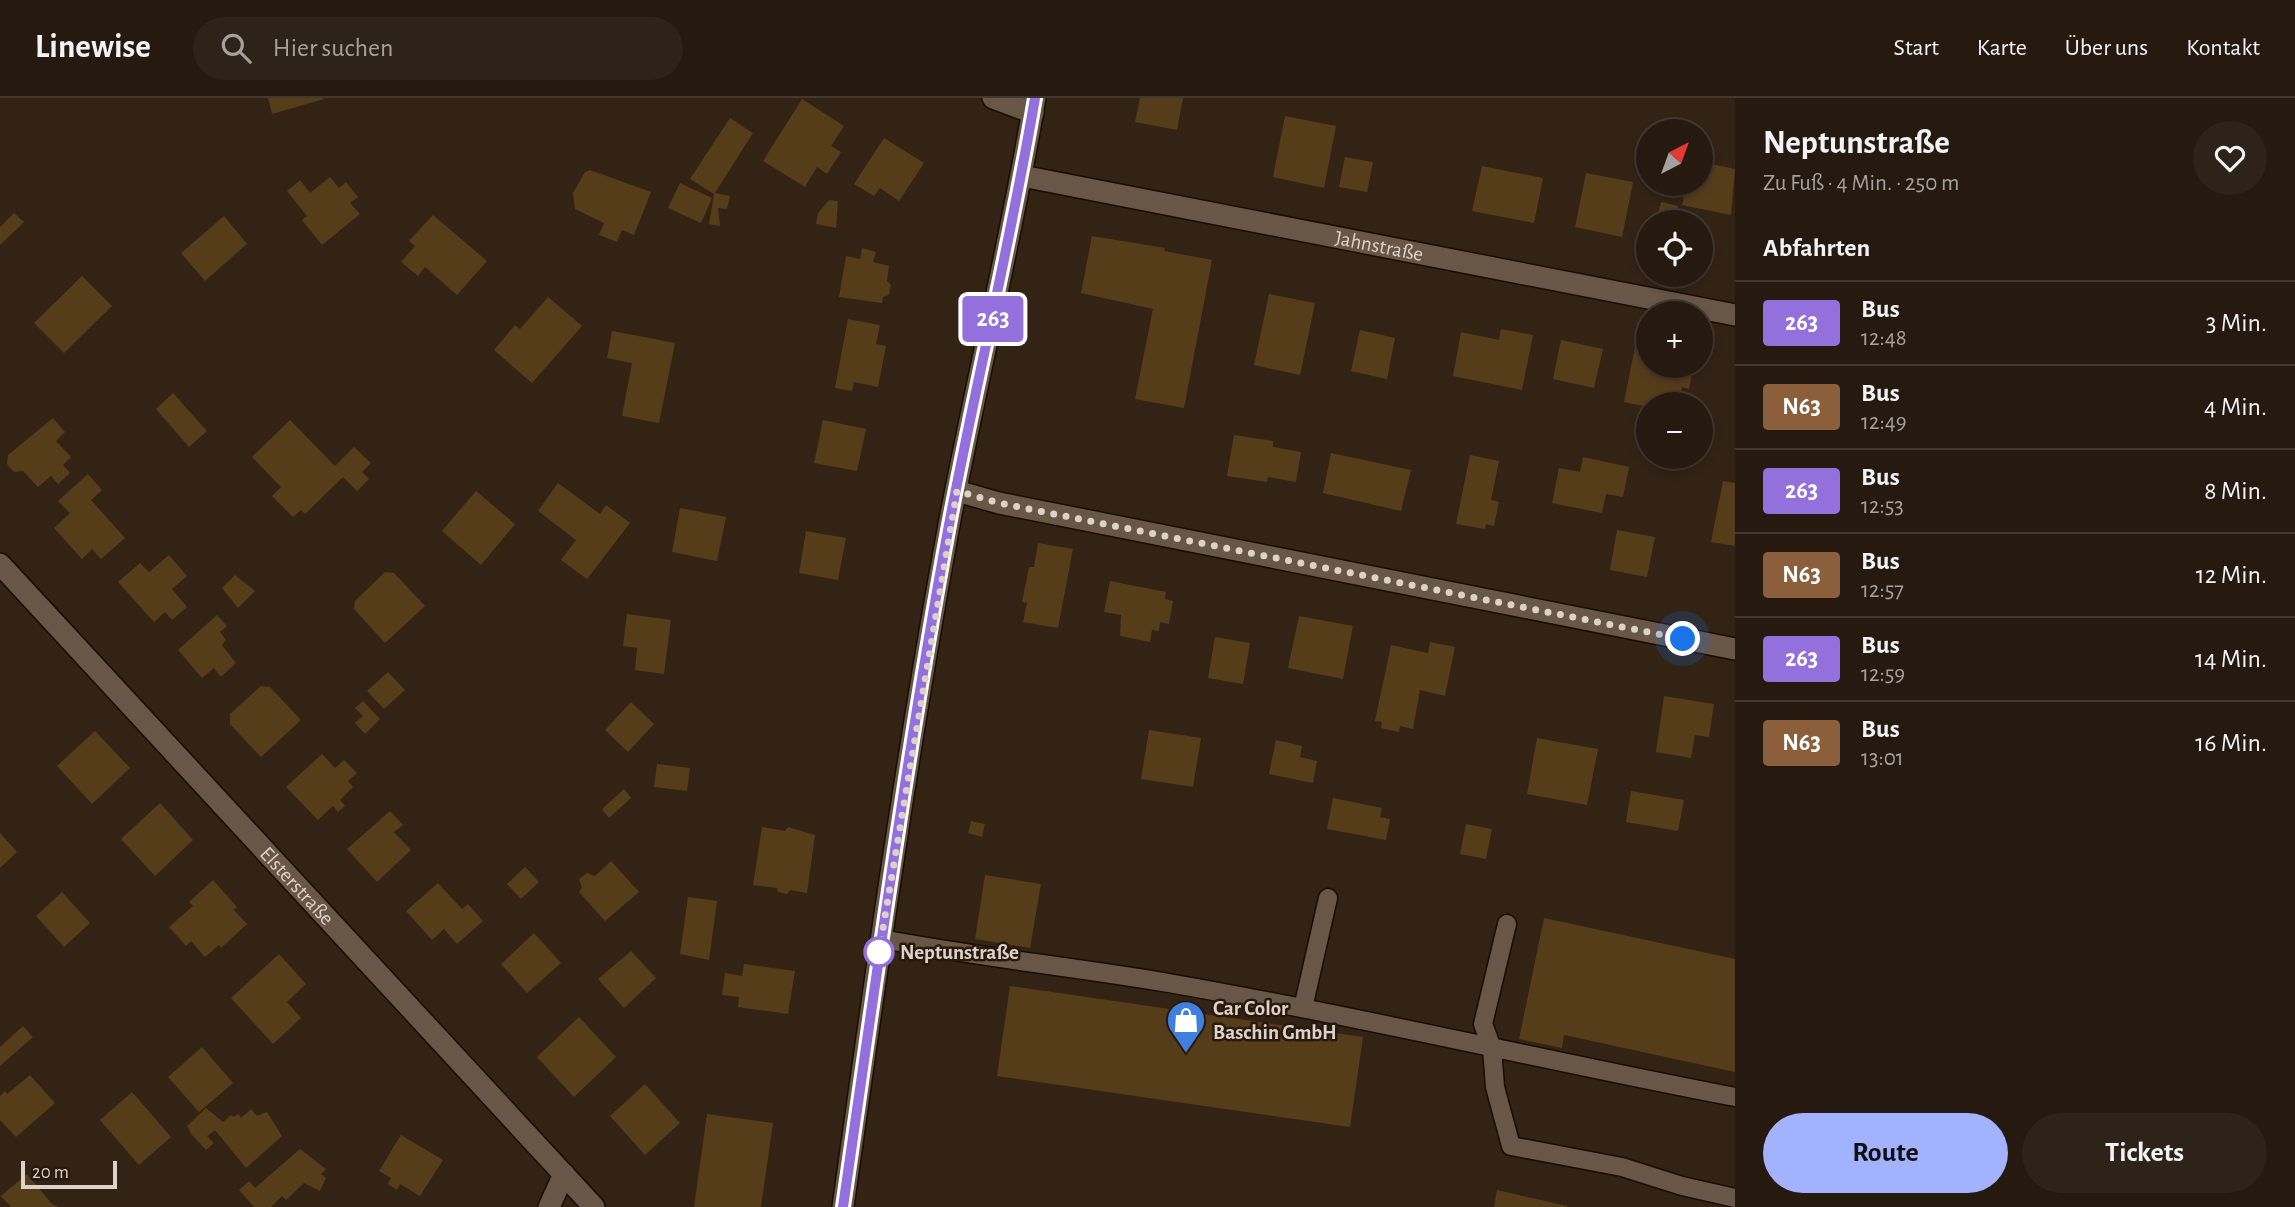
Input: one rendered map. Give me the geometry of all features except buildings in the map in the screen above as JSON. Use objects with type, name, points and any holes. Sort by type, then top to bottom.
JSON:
[{"type":"street","points":[[842,1207],[881,939],[957,491],[1034,106],[993,98]]},
{"type":"street","name":"Jahnstraße","points":[[1022,176],[1735,315]]},
{"type":"street","points":[[957,491],[999,503],[1735,649]]},
{"type":"street","name":"Elsterstraße","points":[[0,564],[594,1207]]},
{"type":"street","points":[[549,1207],[564,1174]]},
{"type":"lane","points":[[1303,1008],[1328,898]]},
{"type":"lane","points":[[1507,924],[1483,1024],[1492,1048],[1495,1087],[1511,1146],[1622,1167],[1682,1186],[1735,1198]]},
{"type":"lane","points":[[881,939],[964,955],[1167,983],[1303,1008],[1735,1097]]},
{"type":"bus line","name":"263","points":[[843,1207],[880,950],[949,524],[1022,176],[1035,98]]},
{"type":"place","name":"Neptunstraße","points":[[879,952]]},
{"type":"place","name":"Car Color Baschin GmbH","points":[[1186,1054]]},
{"type":"route","points":[[879,952],[949,524],[957,491],[999,503],[1683,639]]}]
